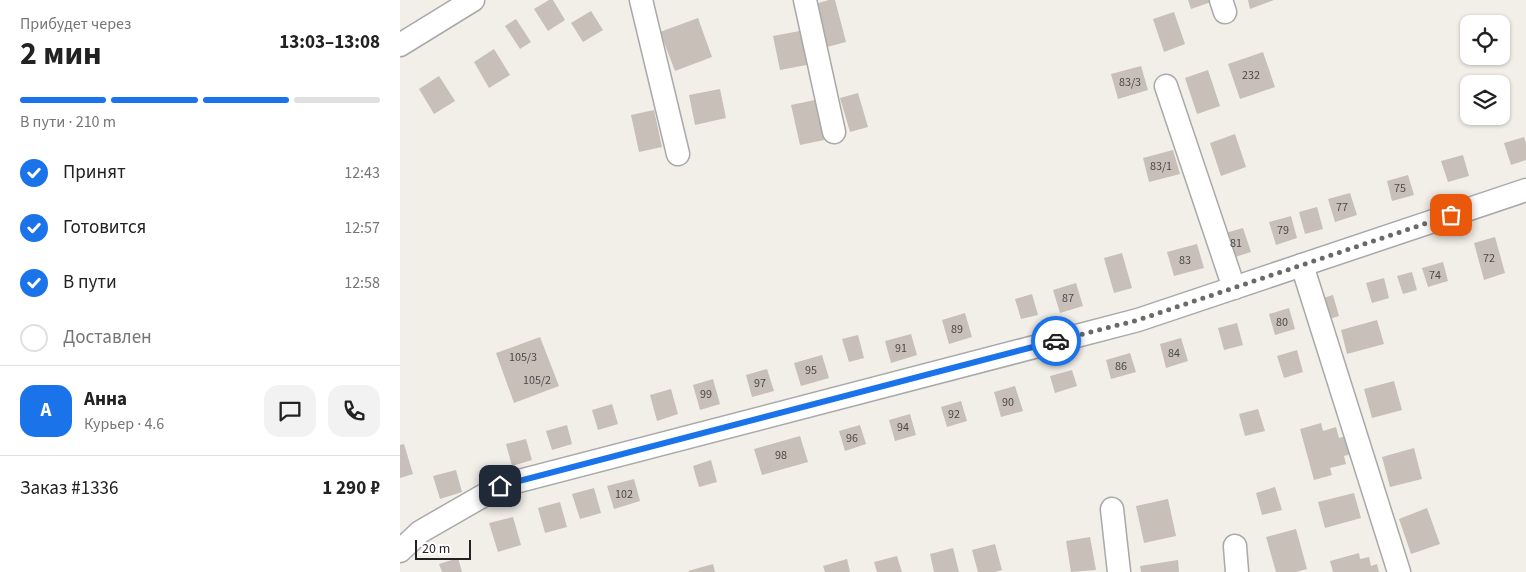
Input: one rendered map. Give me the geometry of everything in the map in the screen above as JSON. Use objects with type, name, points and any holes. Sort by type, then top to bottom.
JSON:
[{"type":"street","points":[[400,44],[472,0]]},
{"type":"street","points":[[641,0],[678,154]]},
{"type":"street","points":[[805,0],[834,132]]},
{"type":"street","points":[[1166,86],[1234,288]]},
{"type":"street","points":[[400,551],[420,532],[500,486],[1138,320],[1526,190]]},
{"type":"street","points":[[1302,265],[1399,572]]},
{"type":"street","points":[[1112,509],[1119,572]]},
{"type":"street","points":[[1235,546],[1237,572]]},
{"type":"building","points":[[549,0],[553,0],[565,20],[548,31],[534,9]]},
{"type":"building","points":[[835,0],[846,42],[827,47],[815,4]]},
{"type":"building","points":[[1188,0],[1211,0],[1211,2],[1191,9]]},
{"type":"building","points":[[1248,0],[1274,0],[1250,9]]},
{"type":"building","points":[[591,11],[603,30],[583,42],[571,23]]},
{"type":"building","points":[[1174,12],[1185,44],[1164,52],[1153,19]]},
{"type":"building","points":[[698,18],[712,57],[675,71],[660,32]]},
{"type":"building","points":[[516,19],[531,42],[520,49],[505,26]]},
{"type":"building","points":[[805,30],[812,64],[780,70],[773,36]]},
{"type":"building","points":[[494,49],[510,75],[489,88],[474,62]]},
{"type":"building","points":[[1263,52],[1275,87],[1240,99],[1228,64]]},
{"type":"building","points":[[1141,66],[1148,90],[1118,99],[1111,74]]},
{"type":"building","points":[[1208,70],[1220,106],[1197,114],[1185,78]]},
{"type":"building","points":[[439,76],[455,101],[434,114],[419,89]]},
{"type":"building","points":[[720,89],[726,118],[695,125],[689,95]]},
{"type":"building","points":[[858,93],[868,127],[850,132],[840,98]]},
{"type":"building","points":[[815,100],[824,140],[800,145],[791,105]]},
{"type":"building","points":[[654,110],[662,147],[639,152],[631,115]]},
{"type":"building","points":[[1235,134],[1246,167],[1221,176],[1210,143]]},
{"type":"building","points":[[1524,137],[1526,160],[1511,165],[1504,143]]},
{"type":"building","points":[[1173,150],[1180,174],[1149,182],[1143,158]]},
{"type":"building","points":[[1463,155],[1469,176],[1448,182],[1441,161]]},
{"type":"building","points":[[1408,175],[1414,195],[1392,201],[1387,181]]},
{"type":"building","points":[[1350,193],[1357,215],[1335,222],[1328,199]]},
{"type":"building","points":[[1317,207],[1323,229],[1305,234],[1299,212]]},
{"type":"building","points":[[1291,216],[1297,238],[1276,245],[1269,222]]},
{"type":"building","points":[[1243,228],[1251,252],[1229,259],[1222,234]]},
{"type":"building","points":[[1495,237],[1505,273],[1484,280],[1474,243]]},
{"type":"building","points":[[1197,244],[1204,268],[1174,276],[1167,252]]},
{"type":"building","points":[[1122,253],[1132,288],[1114,293],[1104,258]]},
{"type":"building","points":[[1443,262],[1448,281],[1428,287],[1422,268]]},
{"type":"building","points":[[1412,272],[1417,290],[1403,294],[1397,276]]},
{"type":"building","points":[[1384,278],[1389,298],[1372,303],[1366,283]]},
{"type":"building","points":[[1076,283],[1083,306],[1060,313],[1053,290]]},
{"type":"building","points":[[1032,294],[1038,315],[1021,319],[1015,299]]},
{"type":"building","points":[[1333,295],[1339,316],[1323,321],[1317,300]]},
{"type":"building","points":[[1289,308],[1295,329],[1275,335],[1269,314]]},
{"type":"building","points":[[965,313],[972,337],[949,344],[942,320]]},
{"type":"building","points":[[1377,320],[1384,344],[1347,354],[1341,330]]},
{"type":"building","points":[[1237,323],[1243,345],[1224,350],[1218,328]]},
{"type":"building","points":[[911,334],[917,355],[891,363],[885,341]]},
{"type":"building","points":[[858,335],[864,358],[849,362],[842,339]]},
{"type":"building","points":[[540,337],[559,386],[514,403],[496,353]]},
{"type":"building","points":[[1181,338],[1188,361],[1166,368],[1160,344]]},
{"type":"building","points":[[1297,350],[1303,372],[1284,378],[1277,356]]},
{"type":"building","points":[[1130,353],[1136,372],[1111,379],[1106,360]]},
{"type":"building","points":[[822,355],[829,378],[801,386],[794,363]]},
{"type":"building","points":[[767,369],[774,391],[752,397],[746,375]]},
{"type":"building","points":[[1072,370],[1077,386],[1055,393],[1050,376]]},
{"type":"building","points":[[713,379],[720,404],[700,410],[693,385]]},
{"type":"building","points":[[1394,381],[1402,410],[1372,418],[1364,389]]},
{"type":"building","points":[[1015,386],[1023,411],[1001,417],[994,392]]},
{"type":"building","points":[[671,389],[678,414],[657,421],[650,395]]},
{"type":"building","points":[[961,401],[967,421],[947,427],[941,407]]},
{"type":"building","points":[[612,404],[618,424],[598,430],[592,410]]},
{"type":"building","points":[[1258,409],[1265,431],[1245,436],[1239,414]]},
{"type":"building","points":[[910,414],[916,435],[895,441],[889,420]]},
{"type":"building","points":[[1321,423],[1323,431],[1336,427],[1339,438],[1346,436],[1351,454],[1344,456],[1346,464],[1330,468],[1332,475],[1314,480],[1300,429]]},
{"type":"building","points":[[567,425],[572,444],[552,450],[546,431]]},
{"type":"building","points":[[860,425],[866,444],[845,451],[839,431]]},
{"type":"building","points":[[800,436],[808,462],[762,475],[754,449]]},
{"type":"building","points":[[526,439],[532,460],[512,466],[506,444]]},
{"type":"building","points":[[404,444],[413,474],[400,478],[400,445]]},
{"type":"building","points":[[1414,448],[1422,479],[1390,487],[1382,457]]},
{"type":"building","points":[[711,460],[717,482],[699,487],[693,466]]},
{"type":"building","points":[[456,470],[462,492],[440,499],[433,476]]},
{"type":"building","points":[[634,479],[640,501],[614,509],[607,486]]},
{"type":"building","points":[[1275,487],[1282,510],[1262,515],[1256,493]]},
{"type":"building","points":[[594,488],[601,513],[580,519],[572,494]]},
{"type":"building","points":[[1354,493],[1361,518],[1325,528],[1318,502]]},
{"type":"building","points":[[1168,499],[1176,536],[1144,543],[1136,506]]},
{"type":"building","points":[[560,502],[567,527],[545,533],[538,508]]},
{"type":"building","points":[[1427,508],[1440,544],[1411,554],[1399,519]]},
{"type":"building","points":[[513,517],[521,545],[498,552],[489,523]]},
{"type":"building","points":[[1296,529],[1307,569],[1296,572],[1276,572],[1266,537]]},
{"type":"building","points":[[1090,537],[1096,570],[1071,572],[1066,541]]},
{"type":"building","points":[[995,544],[1002,570],[978,572],[972,550]]},
{"type":"building","points":[[953,548],[959,572],[934,572],[930,554]]},
{"type":"building","points":[[1359,553],[1360,559],[1369,557],[1371,566],[1377,564],[1379,572],[1333,572],[1330,561]]},
{"type":"building","points":[[897,556],[902,572],[877,572],[874,562]]},
{"type":"building","points":[[458,558],[462,572],[442,572],[439,564]]},
{"type":"building","points":[[847,559],[850,572],[825,572],[823,566]]},
{"type":"building","points":[[1178,560],[1179,572],[1141,572],[1140,566]]},
{"type":"building","points":[[713,564],[715,572],[688,571]]},
{"type":"way so far","points":[[1056,341],[1138,320],[1451,215]]},
{"type":"route","points":[[500,486],[1056,341]]}]
